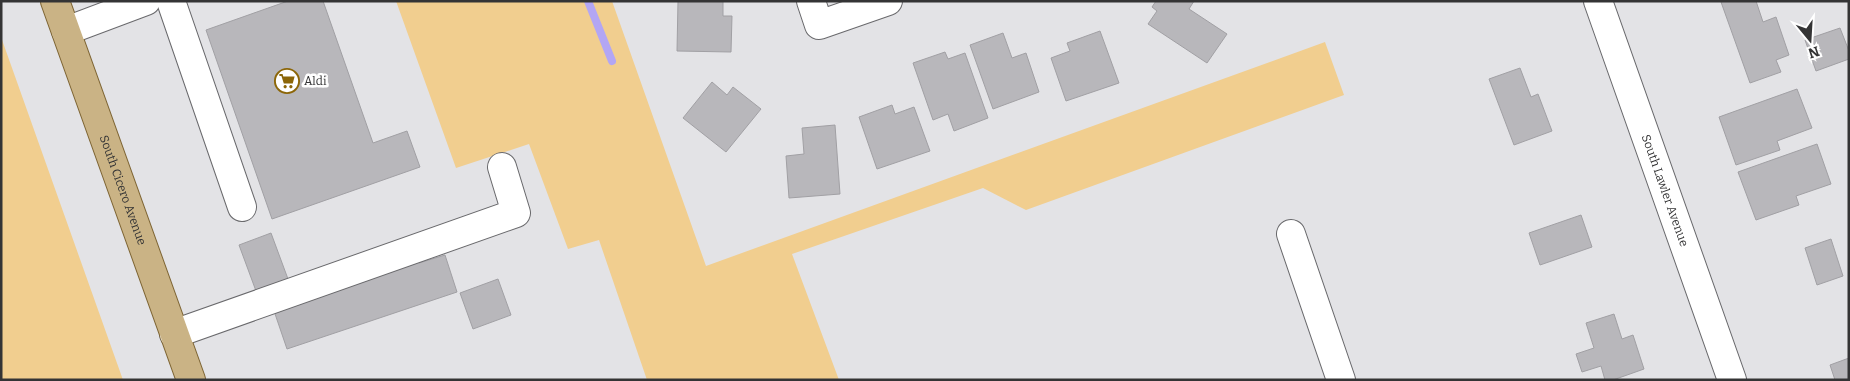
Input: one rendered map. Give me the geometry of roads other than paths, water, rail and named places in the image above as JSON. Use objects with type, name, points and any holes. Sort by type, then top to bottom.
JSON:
[{"type":"main road","name":"South Cicero Avenue","points":[[55,1],[191,380]]},
{"type":"street","points":[[66,31],[146,1]]},
{"type":"street","points":[[171,1],[242,207]]},
{"type":"street","points":[[815,13],[888,1]]},
{"type":"street","name":"South Lawler Avenue","points":[[1598,1],[1732,380]]},
{"type":"street","points":[[174,334],[516,213],[502,166]]},
{"type":"street","points":[[1291,234],[1341,380]]},
{"type":"waterway","points":[[588,1],[612,61]]},
{"type":"place","name":"Aldi","points":[[287,81]]}]
